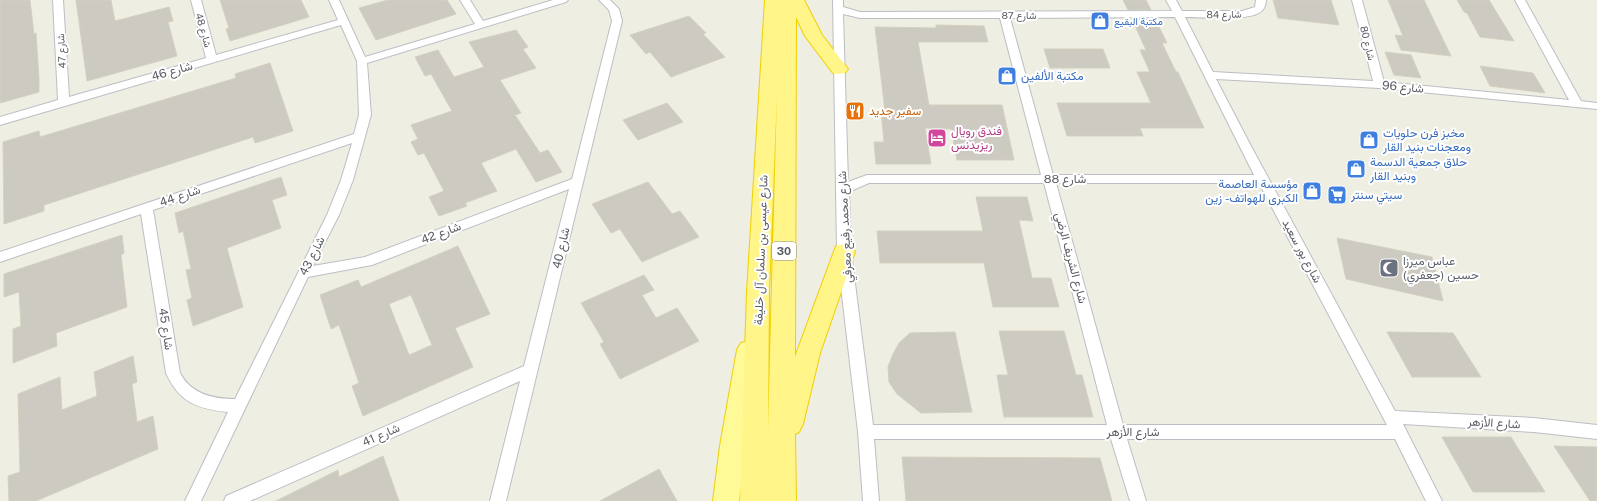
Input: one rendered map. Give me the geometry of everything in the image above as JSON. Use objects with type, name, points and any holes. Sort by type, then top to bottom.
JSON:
[{"type":"highway","name":"شارع عيسى بن سلمان آل خليفة","points":[[754,501],[758,292],[773,0]]},
{"type":"highway","name":"شارع عيسى بن سلمان آل خليفة","points":[[782,501],[781,462],[788,0]]},
{"type":"highway","points":[[796,0],[814,36],[839,69]]},
{"type":"highway","points":[[781,462],[808,353],[844,252]]},
{"type":"highway","points":[[726,501],[733,446],[758,292]]},
{"type":"street","name":"شارع 47","points":[[58,0],[64,102]]},
{"type":"street","name":"شارع 48","points":[[196,0],[212,59]]},
{"type":"street","name":"شارع 43","points":[[193,501],[238,405],[333,214],[348,180],[364,115],[364,82],[362,61],[334,0]]},
{"type":"street","points":[[464,0],[481,25]]},
{"type":"street","points":[[362,61],[563,0]]},
{"type":"street","name":"شارع 40","points":[[498,501],[617,21],[614,9],[604,0]]},
{"type":"street","name":"شارع بور سعيد","points":[[1171,0],[1263,180],[1399,432],[1434,501]]},
{"type":"street","name":"شارع 84","points":[[1179,15],[1251,13],[1260,9],[1261,0]]},
{"type":"street","name":"شارع 80","points":[[1358,0],[1378,85]]},
{"type":"street","points":[[1520,0],[1578,104]]},
{"type":"street","name":"شارع محمد رفيع معرفي","points":[[838,4],[844,252],[866,432],[870,501]]},
{"type":"street","name":"شارع 87","points":[[838,4],[852,14],[860,15],[1179,15]]},
{"type":"street","name":"شارع 87","points":[[839,22],[860,15]]},
{"type":"street","name":"شارع الشريف الرضي","points":[[1004,15],[1050,180],[1117,432],[1138,501]]},
{"type":"street","name":"شارع 46","points":[[0,121],[344,21]]},
{"type":"street","name":"شارع 96","points":[[1208,75],[1378,85],[1597,106]]},
{"type":"street","name":"شارع 44","points":[[0,257],[359,136]]},
{"type":"street","name":"شارع 88","points":[[842,166],[853,174],[867,179],[1263,180]]},
{"type":"street","name":"شارع 88","points":[[842,193],[867,179]]},
{"type":"street","name":"شارع 42","points":[[303,273],[367,262],[576,182]]},
{"type":"street","name":"شارع 45","points":[[146,207],[173,373],[176,380],[180,387],[197,399],[216,404],[238,405]]},
{"type":"street","name":"شارع 41","points":[[232,501],[531,370]]},
{"type":"street","name":"شارع الأزهر","points":[[1390,417],[1534,425],[1597,432]]},
{"type":"street","name":"شارع الأزهر","points":[[866,432],[1399,432]]},
{"type":"building","points":[[0,0],[30,0],[34,34],[36,33],[39,92],[0,103]]},
{"type":"building","points":[[76,0],[111,0],[115,21],[169,7],[173,21],[168,22],[177,56],[87,81]]},
{"type":"building","points":[[220,0],[301,0],[309,17],[230,41],[226,29],[229,28]]},
{"type":"building","points":[[388,0],[447,0],[456,14],[376,40],[359,8]]},
{"type":"building","points":[[1123,0],[1146,0],[1151,10],[1128,10]]},
{"type":"building","points":[[1273,0],[1331,0],[1339,25],[1278,18]]},
{"type":"building","points":[[1388,0],[1424,0],[1451,56],[1401,50],[1395,35],[1403,36]]},
{"type":"building","points":[[1457,0],[1489,0],[1514,41],[1480,37],[1467,13],[1464,12]]},
{"type":"building","points":[[689,16],[706,33],[703,34],[725,57],[671,77],[650,52],[646,54],[630,35]]},
{"type":"building","points":[[1132,19],[1155,19],[1167,43],[1162,43],[1176,72],[1178,72],[1204,128],[1140,128],[1143,136],[1067,136],[1057,103],[1151,103],[1137,72],[1150,72],[1140,50],[1146,50]]},
{"type":"building","points":[[936,25],[984,26],[988,42],[918,42],[929,105],[1002,105],[1014,160],[957,160],[951,129],[925,128],[931,164],[876,164],[874,142],[884,142],[881,111],[885,111],[875,27],[936,28]]},
{"type":"building","points":[[516,30],[528,47],[523,49],[536,68],[500,80],[521,113],[515,115],[540,153],[548,150],[562,172],[536,182],[516,149],[481,163],[497,191],[465,203],[467,206],[439,216],[429,197],[444,191],[424,153],[418,155],[411,142],[418,139],[411,125],[452,111],[431,74],[425,76],[415,57],[438,50],[454,77],[484,67],[469,42]]},
{"type":"building","points":[[1044,49],[1103,49],[1110,68],[1050,68]]},
{"type":"building","points":[[1385,52],[1411,55],[1421,78],[1394,75]]},
{"type":"building","points":[[270,63],[293,131],[255,143],[253,137],[44,205],[44,211],[4,224],[3,142],[39,131],[40,137],[236,78],[235,74]]},
{"type":"building","points":[[1480,66],[1533,73],[1545,93],[1490,86]]},
{"type":"building","points":[[667,103],[683,122],[638,140],[623,120]]},
{"type":"building","points":[[281,177],[287,195],[272,200],[281,228],[227,248],[243,307],[193,326],[187,300],[192,298],[186,270],[191,269],[183,231],[179,233],[175,213]]},
{"type":"building","points":[[648,182],[672,214],[680,211],[699,237],[642,262],[620,229],[611,233],[592,204]]},
{"type":"building","points":[[976,197],[1027,197],[1033,221],[1019,220],[1032,278],[1051,278],[1059,307],[993,307],[984,263],[880,263],[877,231],[983,231]]},
{"type":"building","points":[[122,235],[124,253],[121,255],[127,307],[56,333],[57,346],[13,363],[13,329],[21,326],[19,292],[4,297],[4,274]]},
{"type":"building","name":"عباس ميرزا حسين (جعفري)","points":[[1337,238],[1432,257],[1443,301],[1346,279]]},
{"type":"building","points":[[458,246],[490,314],[455,328],[473,367],[363,416],[352,386],[359,383],[339,325],[331,329],[320,295],[358,280],[361,287]],"holes":[[[411,295],[432,345],[409,355],[389,304]]]},
{"type":"building","points":[[644,275],[654,290],[642,295],[656,318],[677,308],[699,341],[620,379],[600,344],[604,342],[581,303]]},
{"type":"building","points":[[999,331],[1064,331],[1076,375],[1082,375],[1093,417],[1004,417],[997,375],[1008,375]]},
{"type":"building","points":[[955,332],[972,412],[921,413],[897,394],[889,382],[888,367],[893,354],[899,343],[910,333]]},
{"type":"building","points":[[1387,332],[1453,333],[1481,377],[1412,377]]},
{"type":"building","points":[[133,356],[137,382],[132,384],[137,422],[153,416],[158,449],[36,501],[9,501],[8,476],[20,472],[18,394],[60,377],[62,410],[97,396],[94,372]]},
{"type":"building","points":[[1442,437],[1511,437],[1545,492],[1473,492]]},
{"type":"building","points":[[1554,446],[1597,447],[1597,501],[1590,501]]},
{"type":"building","points":[[383,456],[399,501],[276,501],[338,470],[339,477]]},
{"type":"building","points":[[902,457],[1100,458],[1112,501],[906,501]]},
{"type":"building","points":[[659,469],[677,501],[600,501]]},
{"type":"place","name":"مكتبة البقيع","points":[[1100,21]]},
{"type":"place","name":"مكتبة الألفين","points":[[1007,76]]},
{"type":"place","name":"سفير جديد","points":[[855,111]]},
{"type":"place","name":"فندق رويال ريزيدنس","points":[[937,138]]},
{"type":"place","name":"مخبز فرن حلويات ومعجنات بنيد القار","points":[[1369,140]]},
{"type":"place","name":"حلاق جمعية الدسمة وبنيد القار","points":[[1356,169]]},
{"type":"place","name":"مؤسسة العاصمة الكبرى للهواتف - زين","points":[[1312,191]]},
{"type":"place","name":"سيتي سنتر","points":[[1337,195]]},
{"type":"place","name":"عباس ميرزا حسين (جعفري)","points":[[1389,268]]}]
